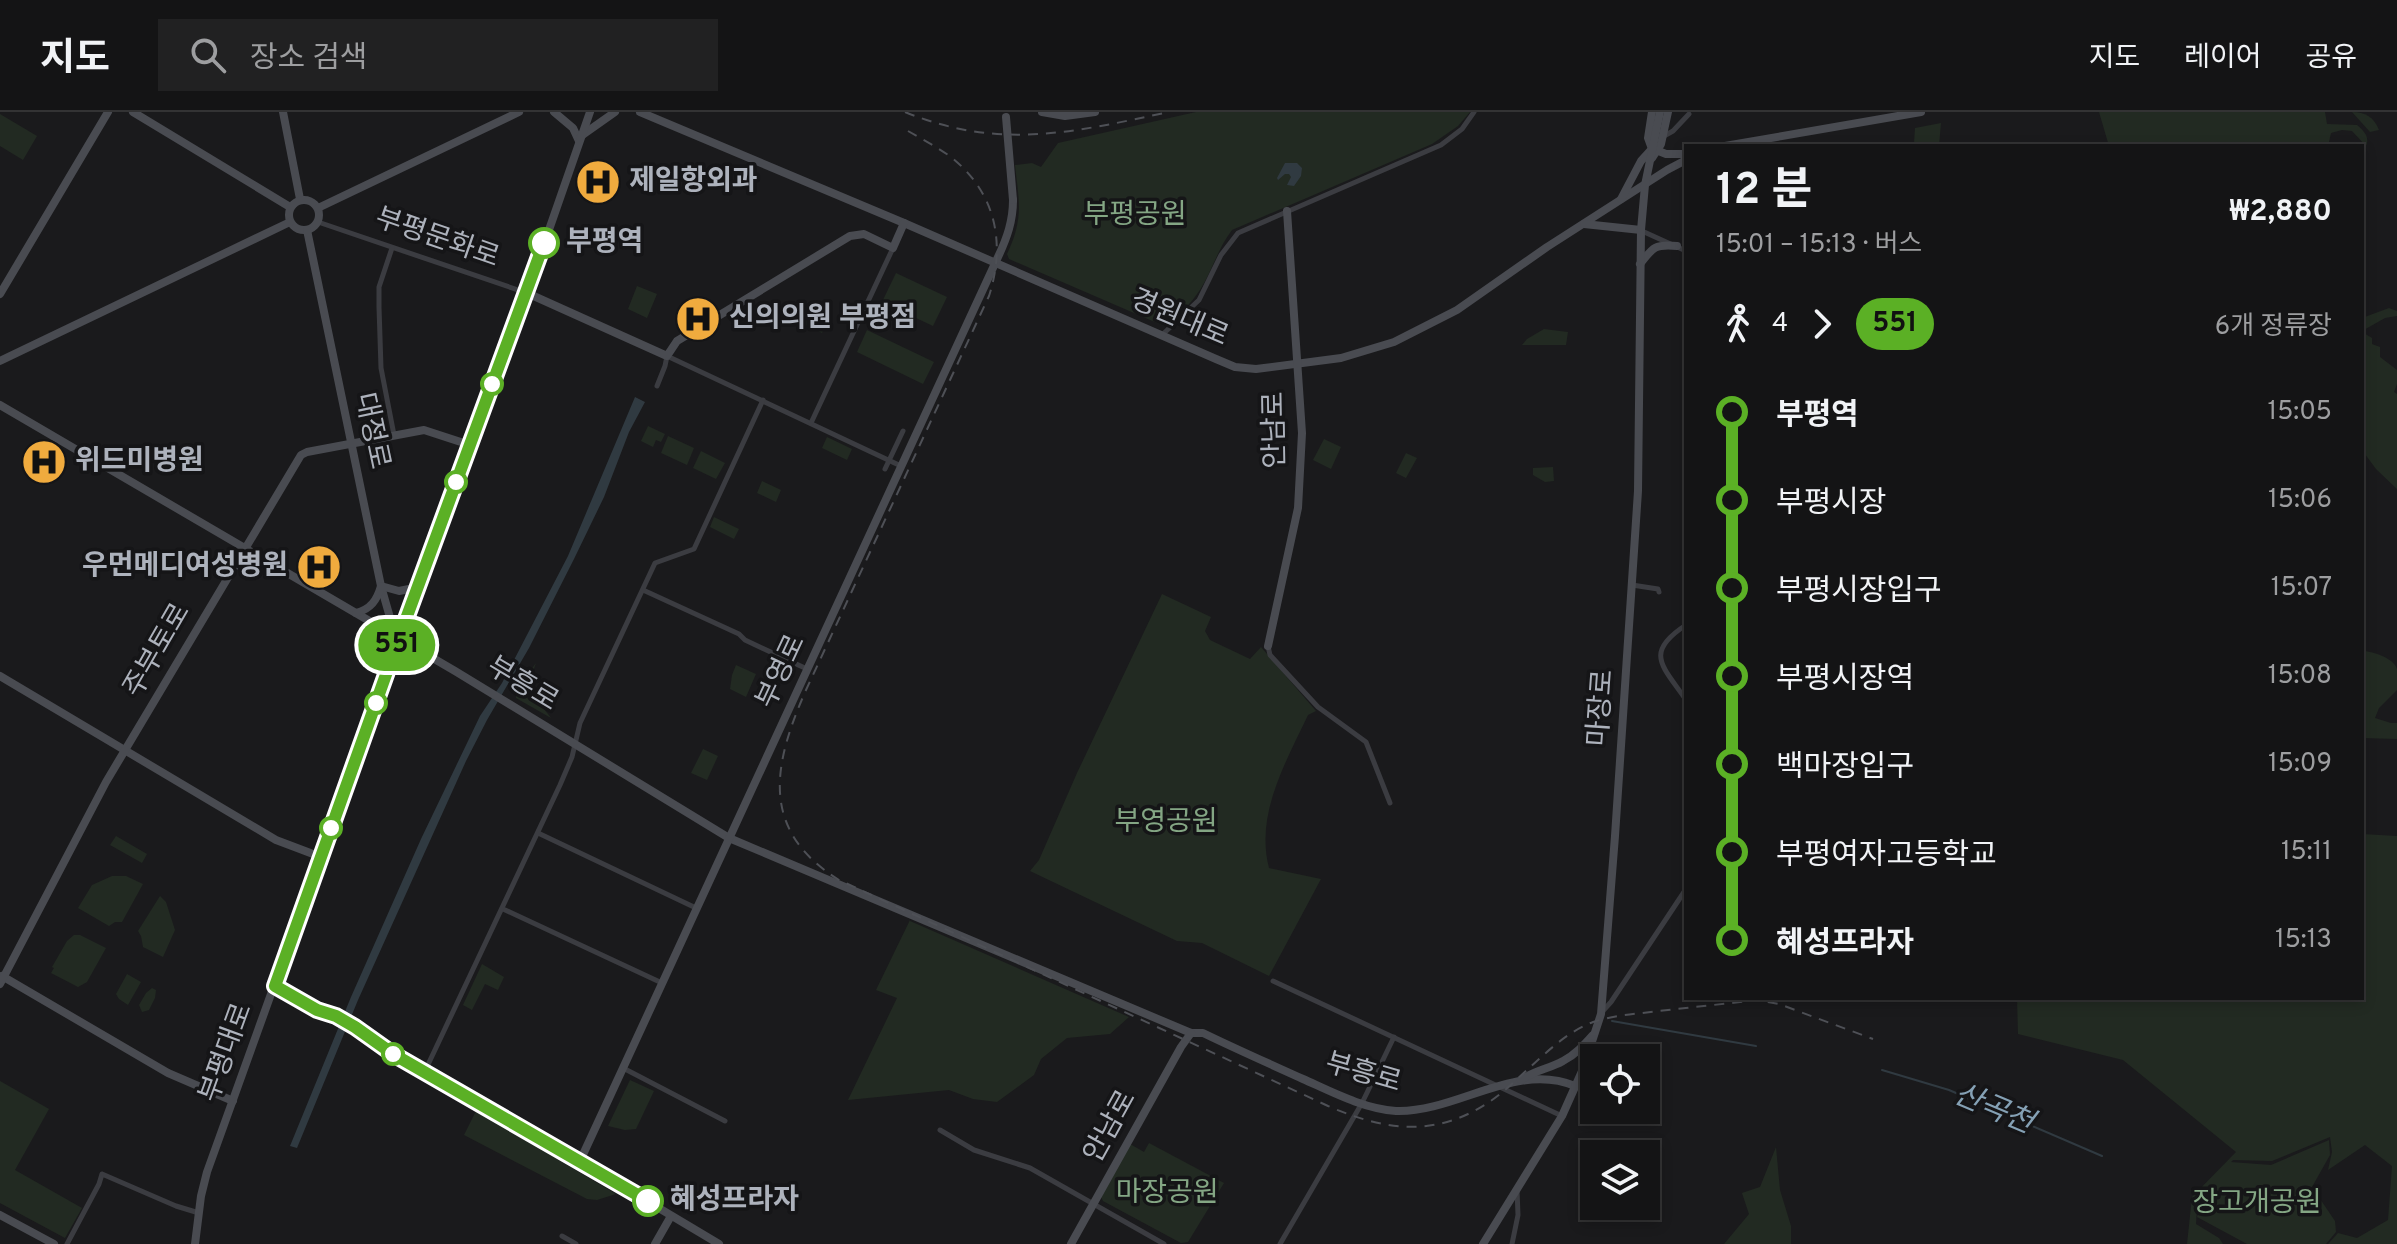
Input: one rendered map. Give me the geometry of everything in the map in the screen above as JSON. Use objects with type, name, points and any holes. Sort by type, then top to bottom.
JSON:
[{"type":"main road","points":[[0,294],[108,112]]},
{"type":"main road","points":[[133,112],[290,207]]},
{"type":"main road","points":[[283,112],[300,199]]},
{"type":"main road","points":[[318,208],[519,112]]},
{"type":"main road","points":[[554,112],[571,125],[580,139],[615,112]]},
{"type":"main road","name":"부평대로","points":[[195,1244],[207,1172],[590,112]]},
{"type":"main road","name":"경원대로","points":[[640,112],[1235,367],[1256,369],[1360,353],[1394,342],[1457,310],[1547,247],[1684,161]]},
{"type":"main road","points":[[1042,112],[1065,116],[1095,112]]},
{"type":"main road","points":[[1652,112],[1648,138],[1666,154],[1684,153]]},
{"type":"main road","points":[[1657,145],[1660,112]]},
{"type":"main road","points":[[1619,202],[1641,161],[1657,145],[1668,112]]},
{"type":"main road","points":[[1737,144],[1921,112]]},
{"type":"main road","name":"부영로","points":[[580,1161],[1009,232],[1013,200],[1007,114]]},
{"type":"main road","name":"마장로","points":[[1483,1244],[1562,1116],[1601,1014],[1638,491],[1641,230],[1649,162],[1657,145]]},
{"type":"main road","points":[[300,199],[318,208],[318,222],[307,230],[294,227],[290,222],[290,207],[300,199]]},
{"type":"main road","name":"안남로","points":[[1268,646],[1298,508],[1302,433],[1287,211]]},
{"type":"main road","points":[[0,361],[290,222]]},
{"type":"main road","points":[[667,356],[679,340],[846,238],[864,234],[893,248],[904,223]]},
{"type":"main road","points":[[1584,224],[1641,230]]},
{"type":"main road","name":"대정로","points":[[307,230],[381,586],[399,638]]},
{"type":"main road","points":[[1640,264],[1655,247],[1677,246]]},
{"type":"main road","name":"부평문화로","points":[[527,293],[667,356]]},
{"type":"main road","name":"부흥로","points":[[0,405],[427,654],[729,838],[1191,1033],[1203,1033],[1346,1098],[1380,1109],[1432,1107],[1518,1082],[1553,1079],[1575,1086]]},
{"type":"main road","name":"주부토로","points":[[1,979],[125,750],[301,455],[424,430],[470,445]]},
{"type":"main road","points":[[356,613],[368,610],[381,586],[399,591],[419,587]]},
{"type":"main road","points":[[387,673],[399,664],[427,654]]},
{"type":"main road","points":[[0,676],[276,840],[321,857]]},
{"type":"main road","points":[[1,979],[168,1073],[233,1101]]},
{"type":"main road","points":[[275,986],[355,1027],[393,1054],[719,1244]]},
{"type":"main road","points":[[1518,1082],[1533,1071],[1563,1061],[1582,1048],[1596,1031]]},
{"type":"main road","name":"안남로","points":[[1071,1244],[1191,1033]]},
{"type":"main road","points":[[0,1215],[54,1244]]},
{"type":"main road","points":[[655,1244],[671,1216]]},
{"type":"street","points":[[1161,336],[1199,300],[1233,237],[1441,145],[1462,129],[1474,112]]},
{"type":"street","points":[[1657,145],[1689,114]]},
{"type":"street","name":"부평문화로","points":[[318,222],[527,293]]},
{"type":"street","points":[[1641,230],[1684,250]]},
{"type":"street","points":[[392,248],[379,287],[379,307],[381,368],[394,435]]},
{"type":"street","points":[[811,423],[893,248]]},
{"type":"street","points":[[657,386],[667,356],[901,466]]},
{"type":"street","points":[[425,1071],[538,833],[572,757],[580,723],[655,563],[694,549],[763,400]]},
{"type":"street","points":[[885,469],[903,431]]},
{"type":"street","points":[[1632,585],[1658,589],[1659,592]]},
{"type":"street","points":[[643,590],[807,669]]},
{"type":"street","points":[[1684,626],[1668,637],[1660,654],[1664,667],[1684,697]]},
{"type":"street","points":[[1268,646],[1270,655],[1318,707],[1366,742],[1390,803]]},
{"type":"street","points":[[538,833],[697,908]]},
{"type":"street","points":[[1601,1014],[1684,892]]},
{"type":"street","points":[[503,909],[662,983]]},
{"type":"street","points":[[1273,981],[1562,1116]]},
{"type":"street","points":[[1280,1244],[1362,1103],[1394,1037]]},
{"type":"street","points":[[623,1068],[725,1121]]},
{"type":"street","points":[[940,1130],[974,1150],[1030,1168],[1164,1244]]},
{"type":"street","points":[[67,1244],[102,1174],[199,1213]]},
{"type":"street","points":[[1512,1244],[1518,1215],[1517,1189]]},
{"type":"street","points":[[562,1236],[576,1244]]},
{"type":"green space","name":"부평공원","points":[[1196,112],[1470,112],[1458,126],[1432,144],[1232,230],[1196,295],[1164,326],[1009,259],[1007,254],[1019,210],[1015,165],[1032,163],[1041,167],[1058,143]]},
{"type":"green space","points":[[2099,112],[2325,112],[2327,124],[2357,125],[2366,134],[2367,140],[2366,146],[2352,131],[2342,130],[2331,133],[2328,144],[2108,144]]},
{"type":"green space","points":[[2352,112],[2368,116],[2379,130],[2370,132]]},
{"type":"green space","points":[[0,114],[37,136],[23,160],[0,146]]},
{"type":"green space","points":[[1941,123],[1939,144],[1913,144],[1915,128]]},
{"type":"green space","points":[[896,273],[947,297],[933,326],[882,302]]},
{"type":"green space","points":[[637,286],[657,294],[647,318],[628,309]]},
{"type":"green space","points":[[2389,308],[2397,311],[2397,316],[2385,318],[2364,330],[2364,317]]},
{"type":"green space","points":[[806,309],[828,320],[822,333],[800,322]]},
{"type":"green space","points":[[1544,329],[1568,332],[1566,345],[1522,345],[1527,339]]},
{"type":"green space","points":[[867,330],[934,362],[923,384],[857,352]]},
{"type":"green space","points":[[2364,333],[2372,338],[2372,344],[2380,347],[2380,357],[2397,370],[2394,392],[2397,394],[2397,489],[2364,453]]},
{"type":"green space","points":[[648,426],[665,434],[661,442],[656,440],[653,447],[641,441]]},
{"type":"green space","points":[[668,436],[694,448],[687,465],[661,453]]},
{"type":"green space","points":[[827,437],[852,449],[847,460],[822,448]]},
{"type":"green space","points":[[1324,439],[1341,447],[1331,469],[1313,460]]},
{"type":"green space","points":[[701,451],[725,463],[716,479],[693,468]]},
{"type":"green space","points":[[1406,453],[1417,458],[1406,478],[1396,473]]},
{"type":"green space","points":[[1553,467],[1554,481],[1545,482],[1533,475],[1533,468]]},
{"type":"green space","points":[[762,481],[781,490],[776,502],[757,493]]},
{"type":"green space","points":[[714,517],[739,529],[734,539],[710,527]]},
{"type":"green space","name":"부영공원","points":[[1162,594],[1211,617],[1205,631],[1210,640],[1250,659],[1261,647],[1316,711],[1308,715],[1275,789],[1269,808],[1266,848],[1269,868],[1321,879],[1269,976],[1202,943],[1177,941],[1030,871],[1039,860]]},
{"type":"green space","points":[[2364,651],[2387,658],[2397,669],[2397,690],[2379,708],[2375,718],[2397,723],[2397,739],[2364,738]]},
{"type":"green space","points":[[536,663],[532,687],[551,718],[516,698],[516,690]]},
{"type":"green space","points":[[736,665],[756,674],[746,697],[730,689]]},
{"type":"green space","points":[[703,749],[718,756],[707,780],[691,773]]},
{"type":"green space","name":"장고개공원","points":[[2364,834],[2397,836],[2397,1244],[2328,1244],[2338,1233],[2357,1238],[2388,1220],[2392,1166],[2365,1145],[2328,1170],[2332,1152],[2330,1137],[2272,1161],[2231,1162],[2271,1165],[2329,1140],[2330,1155],[2312,1187],[2335,1221],[2336,1232],[2326,1244],[2247,1244],[2197,1217],[2207,1191],[2197,1207],[2196,1224],[2219,1238],[2223,1244],[2187,1244],[2192,1197],[2236,1152],[2123,1060],[2018,1034],[2017,1000],[2364,1000]]},
{"type":"green space","points":[[116,836],[147,854],[142,863],[110,845]]},
{"type":"green space","points":[[112,876],[126,876],[143,884],[122,922],[109,926],[78,908],[92,885]]},
{"type":"green space","points":[[160,896],[166,902],[175,930],[163,957],[143,947],[138,931]]},
{"type":"green space","points":[[910,920],[1129,1017],[1110,1034],[1067,1038],[1041,1059],[1034,1075],[997,1102],[973,1099],[949,1090],[848,1100],[897,998],[876,990]]},
{"type":"green space","points":[[74,935],[106,948],[87,982],[78,987],[51,973],[67,941]]},
{"type":"green space","points":[[482,964],[504,977],[498,990],[485,984],[472,1010],[463,1005]]},
{"type":"green space","points":[[127,974],[141,982],[128,1005],[116,994]]},
{"type":"green space","points":[[152,988],[156,990],[155,998],[149,1010],[142,1012],[139,1005]]},
{"type":"green space","points":[[630,1080],[654,1091],[636,1129],[608,1126]]},
{"type":"green space","points":[[0,1081],[49,1109],[15,1170],[82,1208],[65,1238],[0,1203]]},
{"type":"green space","points":[[476,1111],[616,1194],[597,1200],[587,1199],[464,1135]]},
{"type":"green space","name":"마장공원","points":[[1149,1143],[1224,1183],[1188,1242],[1181,1243],[1103,1201],[1101,1197],[1130,1144],[1144,1152]]},
{"type":"green space","points":[[1776,1147],[1780,1190],[1791,1226],[1791,1244],[1724,1244],[1749,1214],[1742,1193],[1760,1187]]},
{"type":"shaded area","points":[[1285,163],[1297,163],[1302,168],[1294,186],[1287,185],[1291,177],[1289,174],[1277,178]]},
{"type":"shaded area","points":[[635,397],[645,402],[629,432],[604,497],[529,648],[466,761],[358,1000],[297,1148],[290,1146],[421,839],[480,716],[502,683],[568,556]]},
{"type":"waterway","name":"산곡천","points":[[1612,1021],[1756,1046]]},
{"type":"waterway","name":"산곡천","points":[[1882,1070],[1949,1090],[2102,1156]]},
{"type":"railway","points":[[905,112],[940,124],[1005,134],[1069,131],[1169,112]]},
{"type":"railway","points":[[908,131],[951,157],[978,186],[993,220],[997,257],[989,296],[806,690],[786,744],[780,794],[785,818],[795,840],[813,861],[839,880],[1328,1106],[1388,1125],[1427,1126],[1466,1115],[1497,1096],[1575,1031],[1593,1022],[1617,1016],[1757,1000],[1779,1004],[1873,1039]]},
{"type":"bus line","name":"551","points":[[544,243],[275,986],[317,1010],[336,1016],[393,1054],[648,1201]]},
{"type":"place","name":"제일항외과","points":[[598,182]]},
{"type":"place","name":"부평역","points":[[544,243]]},
{"type":"place","name":"신의의원 부평점","points":[[698,319]]},
{"type":"place","name":"위드미병원","points":[[44,462]]},
{"type":"place","name":"우먼메디여성병원","points":[[319,567]]},
{"type":"place","name":"혜성프라자","points":[[648,1201]]}]
